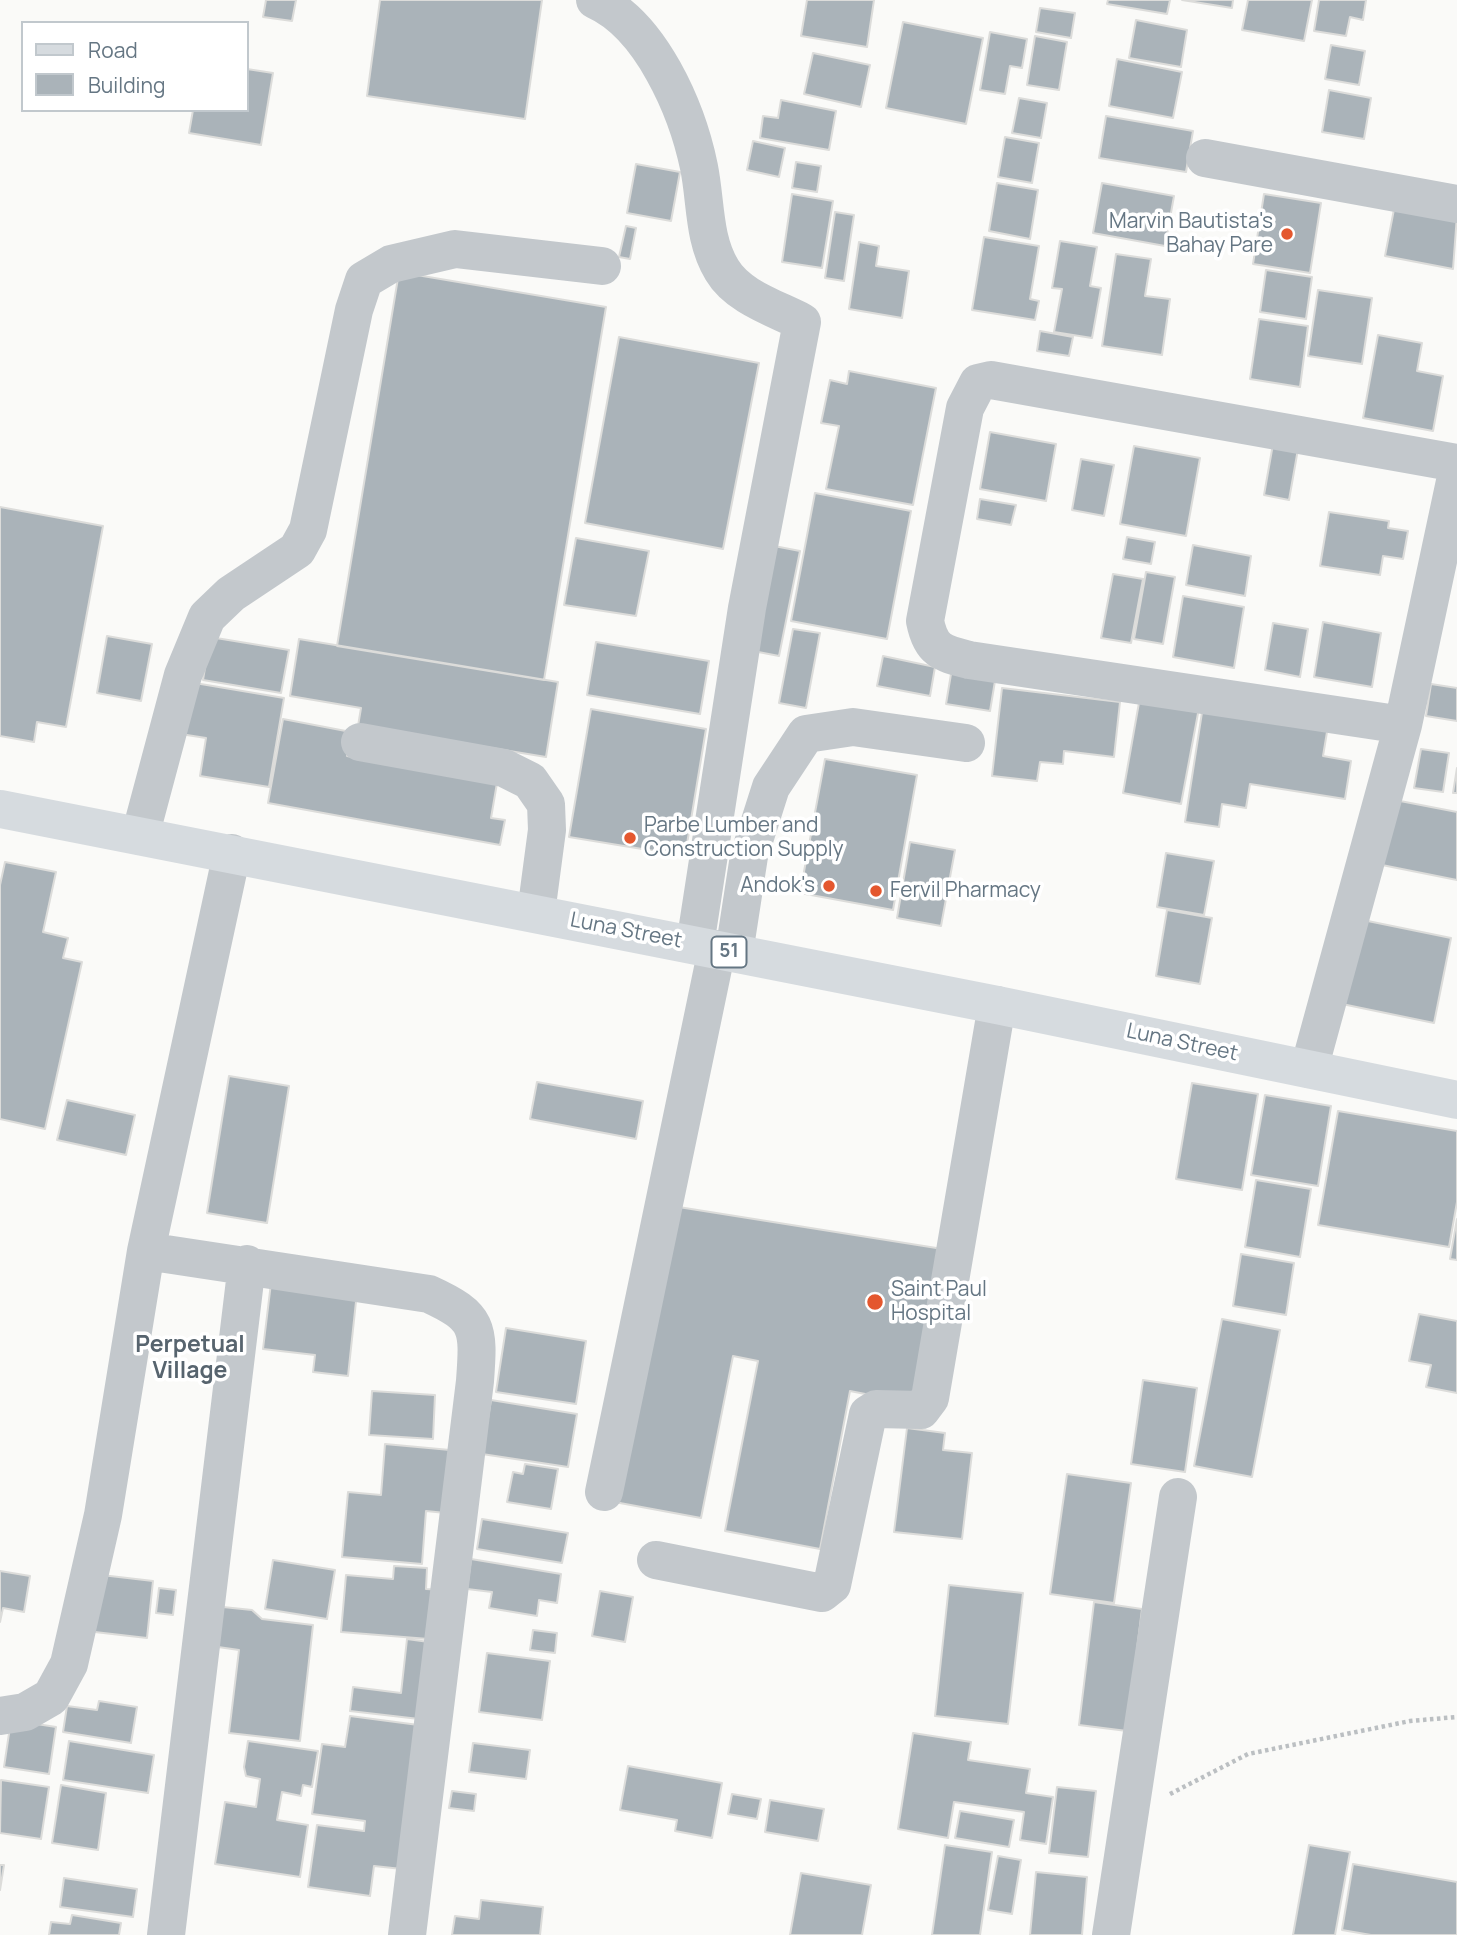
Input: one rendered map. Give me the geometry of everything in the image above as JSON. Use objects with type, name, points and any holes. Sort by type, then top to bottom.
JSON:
[{"type":"main road","name":"Luna Street","points":[[0,809],[997,1004],[1457,1100]]},
{"type":"street","points":[[595,0],[611,7],[640,33],[687,119],[699,169],[704,218],[722,270],[739,290],[802,322],[747,608],[715,949],[604,1492]]},
{"type":"street","points":[[1205,158],[1457,204]]},
{"type":"street","points":[[140,836],[183,675],[208,617],[231,594],[297,550],[308,530],[354,310],[364,280],[391,264],[455,249],[602,266]]},
{"type":"street","points":[[1403,725],[969,660],[936,649],[928,636],[925,621],[965,408],[978,383],[991,380],[1457,463]]},
{"type":"street","points":[[1309,1069],[1403,725],[1446,582],[1457,472]]},
{"type":"street","points":[[715,949],[771,787],[806,734],[853,727],[967,743]]},
{"type":"street","points":[[360,742],[504,768],[530,781],[546,804],[547,830],[536,914]]},
{"type":"street","points":[[0,1716],[25,1712],[51,1697],[69,1664],[103,1515],[146,1251],[232,853]]},
{"type":"street","points":[[656,1560],[822,1593],[832,1585],[868,1414],[876,1409],[920,1410],[930,1398],[997,1004]]},
{"type":"street","points":[[146,1251],[247,1264],[429,1294],[461,1309],[474,1325],[477,1353],[475,1381],[407,1935]]},
{"type":"street","points":[[166,1935],[247,1264]]},
{"type":"street","points":[[1111,1935],[1178,1497]]},
{"type":"path","points":[[1130,1810],[1248,1755],[1410,1721],[1457,1717]]},
{"type":"building","points":[[266,0],[296,0],[292,21],[263,17]]},
{"type":"building","points":[[380,0],[542,0],[525,119],[367,96]]},
{"type":"building","points":[[807,0],[874,0],[867,47],[801,36]]},
{"type":"building","points":[[1108,0],[1170,0],[1167,14],[1107,4]]},
{"type":"building","points":[[1182,0],[1233,0],[1232,8]]},
{"type":"building","points":[[1248,0],[1312,0],[1304,41],[1242,30]]},
{"type":"building","points":[[1319,0],[1366,0],[1363,20],[1350,17],[1346,36],[1314,31]]},
{"type":"building","points":[[1040,8],[1075,13],[1071,38],[1036,32]]},
{"type":"building","points":[[1136,20],[1187,30],[1181,67],[1129,58]]},
{"type":"building","points":[[903,22],[983,38],[966,124],[886,108]]},
{"type":"building","points":[[990,32],[1027,39],[1022,68],[1010,66],[1005,94],[980,90]]},
{"type":"building","points":[[1035,36],[1067,42],[1059,90],[1027,85]]},
{"type":"building","points":[[1331,45],[1365,51],[1359,85],[1325,79]]},
{"type":"building","points":[[813,53],[870,65],[861,107],[804,94]]},
{"type":"building","points":[[1117,59],[1182,72],[1173,118],[1109,106]]},
{"type":"building","points":[[248,69],[273,73],[261,145],[189,133],[193,112],[248,112]]},
{"type":"building","points":[[1329,90],[1371,98],[1364,139],[1322,132]]},
{"type":"building","points":[[1019,98],[1047,103],[1041,138],[1012,133]]},
{"type":"building","points":[[781,100],[836,111],[829,150],[760,138],[763,116],[778,118]]},
{"type":"building","points":[[1106,116],[1193,131],[1186,172],[1099,158]]},
{"type":"building","points":[[1005,137],[1039,143],[1032,183],[998,177]]},
{"type":"building","points":[[753,141],[785,148],[779,177],[747,170]]},
{"type":"building","points":[[796,162],[821,166],[817,192],[792,188]]},
{"type":"building","points":[[636,164],[680,172],[671,221],[627,213]]},
{"type":"building","points":[[997,183],[1038,190],[1030,239],[989,231]]},
{"type":"building","points":[[1102,183],[1174,196],[1165,246],[1093,233]]},
{"type":"building","points":[[792,194],[833,201],[822,268],[782,262]]},
{"type":"building","name":"Marvin Bautista's Bahay Pare","points":[[1264,194],[1321,203],[1310,273],[1253,264]]},
{"type":"building","points":[[1395,204],[1457,215],[1453,269],[1385,256]]},
{"type":"building","points":[[835,212],[854,215],[844,281],[825,278]]},
{"type":"building","points":[[626,226],[636,228],[630,259],[619,257]]},
{"type":"building","points":[[984,237],[1039,246],[1030,299],[1039,301],[1035,320],[972,310]]},
{"type":"building","points":[[1060,241],[1097,247],[1090,286],[1101,288],[1092,338],[1054,332],[1062,289],[1052,288]]},
{"type":"building","points":[[859,242],[879,246],[876,266],[909,271],[902,318],[849,309]]},
{"type":"building","points":[[1116,254],[1151,259],[1145,296],[1170,299],[1162,355],[1102,346]]},
{"type":"building","points":[[1266,270],[1312,277],[1306,319],[1260,312]]},
{"type":"building","points":[[399,272],[606,307],[544,680],[337,646]]},
{"type":"building","points":[[1318,290],[1372,298],[1362,364],[1308,356]]},
{"type":"building","points":[[1259,319],[1308,326],[1300,387],[1250,379]]},
{"type":"building","points":[[1040,331],[1073,337],[1069,356],[1037,351]]},
{"type":"building","points":[[1378,335],[1422,343],[1417,371],[1443,376],[1433,431],[1363,418]]},
{"type":"building","points":[[619,337],[759,363],[723,549],[585,523]]},
{"type":"building","points":[[849,371],[936,388],[913,505],[826,489],[839,426],[821,423],[830,380],[847,384]]},
{"type":"building","points":[[990,432],[1056,444],[1046,501],[980,489]]},
{"type":"building","points":[[1273,444],[1298,449],[1289,500],[1264,495]]},
{"type":"building","points":[[1134,446],[1200,458],[1186,536],[1120,524]]},
{"type":"building","points":[[1081,459],[1114,465],[1104,516],[1072,510]]},
{"type":"building","points":[[815,493],[911,511],[887,639],[791,621]]},
{"type":"building","points":[[980,499],[1016,505],[1011,525],[977,519]]},
{"type":"building","points":[[0,507],[103,526],[66,727],[37,722],[34,742],[0,736]]},
{"type":"building","points":[[1329,512],[1389,521],[1388,528],[1408,531],[1403,559],[1383,556],[1380,575],[1320,566]]},
{"type":"building","points":[[1127,537],[1155,542],[1151,564],[1123,559]]},
{"type":"building","points":[[576,538],[649,551],[636,616],[564,605]]},
{"type":"building","points":[[769,545],[800,551],[779,656],[748,650]]},
{"type":"building","points":[[1193,545],[1251,556],[1245,596],[1186,585]]},
{"type":"building","points":[[1146,572],[1175,577],[1163,644],[1134,639]]},
{"type":"building","points":[[1113,574],[1143,579],[1131,643],[1101,638]]},
{"type":"building","points":[[1183,596],[1244,607],[1234,668],[1173,657]]},
{"type":"building","points":[[1323,622],[1381,633],[1372,687],[1314,677]]},
{"type":"building","points":[[1273,623],[1308,629],[1300,677],[1265,670]]},
{"type":"building","points":[[793,629],[820,633],[806,708],[779,703]]},
{"type":"building","points":[[107,636],[152,644],[141,701],[97,693]]},
{"type":"building","points":[[210,637],[289,650],[281,693],[203,680]]},
{"type":"building","points":[[299,639],[558,682],[546,757],[358,726],[361,708],[290,696]]},
{"type":"building","points":[[596,642],[709,661],[700,714],[587,695]]},
{"type":"building","points":[[883,656],[935,667],[930,696],[877,686]]},
{"type":"building","points":[[952,668],[996,675],[990,711],[946,704]]},
{"type":"building","points":[[183,681],[284,698],[269,787],[200,776],[206,738],[174,733]]},
{"type":"building","points":[[1431,684],[1457,688],[1457,721],[1426,716]]},
{"type":"building","points":[[1002,688],[1120,702],[1114,757],[1064,751],[1063,764],[1040,762],[1037,781],[992,776]]},
{"type":"building","points":[[1140,697],[1199,708],[1181,804],[1123,793]]},
{"type":"building","points":[[1203,706],[1328,726],[1323,756],[1351,761],[1345,799],[1250,784],[1246,808],[1222,804],[1219,827],[1185,822]]},
{"type":"building","points":[[591,709],[706,729],[685,856],[569,837]]},
{"type":"building","points":[[283,719],[351,732],[347,756],[497,783],[491,818],[505,820],[500,845],[268,803]]},
{"type":"building","points":[[1421,749],[1449,753],[1443,792],[1414,788]]},
{"type":"building","points":[[825,759],[917,775],[893,910],[800,893]]},
{"type":"building","points":[[1457,768],[1457,793],[1453,793]]},
{"type":"building","points":[[1395,800],[1457,812],[1457,880],[1382,865]]},
{"type":"building","points":[[910,842],[955,850],[941,926],[897,918]]},
{"type":"building","points":[[1166,853],[1214,861],[1204,915],[1157,907]]},
{"type":"building","points":[[5,862],[56,872],[43,932],[68,938],[63,958],[82,962],[45,1129],[0,1119],[0,885]]},
{"type":"building","points":[[1167,910],[1212,918],[1200,984],[1156,976]]},
{"type":"building","points":[[1358,919],[1451,938],[1434,1023],[1342,1004]]},
{"type":"building","points":[[229,1076],[289,1086],[267,1223],[207,1213]]},
{"type":"building","points":[[537,1082],[643,1101],[636,1139],[530,1119]]},
{"type":"building","points":[[1192,1083],[1258,1094],[1242,1190],[1176,1179]]},
{"type":"building","points":[[1265,1095],[1331,1106],[1318,1186],[1251,1175]]},
{"type":"building","points":[[67,1100],[135,1115],[126,1155],[57,1140]]},
{"type":"building","points":[[1338,1111],[1457,1131],[1457,1202],[1449,1247],[1318,1225]]},
{"type":"building","points":[[1256,1180],[1311,1189],[1300,1257],[1245,1247]]},
{"type":"building","points":[[666,1205],[949,1250],[921,1405],[850,1391],[820,1549],[725,1531],[758,1361],[733,1356],[701,1518],[609,1501]]},
{"type":"building","points":[[1457,1219],[1457,1260],[1450,1259]]},
{"type":"building","points":[[1241,1254],[1294,1263],[1286,1315],[1233,1306]]},
{"type":"building","points":[[271,1283],[358,1283],[348,1376],[313,1372],[315,1355],[263,1349]]},
{"type":"building","points":[[1419,1314],[1457,1321],[1457,1393],[1426,1387],[1431,1365],[1409,1361]]},
{"type":"building","points":[[1222,1319],[1280,1330],[1252,1477],[1194,1466]]},
{"type":"building","points":[[506,1328],[586,1341],[576,1404],[496,1392]]},
{"type":"building","points":[[1143,1380],[1197,1388],[1185,1472],[1131,1464]]},
{"type":"building","points":[[372,1391],[435,1395],[433,1439],[369,1435]]},
{"type":"building","points":[[491,1400],[577,1414],[568,1467],[482,1454]]},
{"type":"building","points":[[907,1428],[945,1433],[943,1450],[972,1453],[962,1539],[894,1532]]},
{"type":"building","points":[[385,1444],[461,1451],[455,1514],[426,1511],[422,1564],[342,1557],[348,1492],[381,1495]]},
{"type":"building","points":[[525,1464],[558,1469],[551,1509],[507,1502],[513,1472],[523,1474]]},
{"type":"building","points":[[1067,1474],[1131,1483],[1114,1603],[1050,1594]]},
{"type":"building","points":[[482,1519],[568,1533],[562,1563],[477,1549]]},
{"type":"building","points":[[471,1559],[561,1574],[557,1603],[539,1600],[537,1616],[489,1608],[492,1592],[467,1589]]},
{"type":"building","points":[[273,1560],[335,1570],[327,1619],[265,1609]]},
{"type":"building","points":[[394,1566],[427,1568],[426,1589],[445,1590],[441,1640],[341,1632],[346,1575],[393,1579]]},
{"type":"building","points":[[0,1571],[30,1576],[24,1612],[3,1608],[0,1622]]},
{"type":"building","points":[[93,1574],[153,1581],[147,1638],[86,1631]]},
{"type":"building","points":[[949,1585],[1023,1593],[1008,1724],[935,1716]]},
{"type":"building","points":[[159,1588],[176,1590],[173,1615],[156,1613]]},
{"type":"building","points":[[600,1591],[633,1597],[625,1642],[592,1636]]},
{"type":"building","points":[[1094,1602],[1142,1609],[1127,1731],[1079,1725]]},
{"type":"building","points":[[223,1607],[252,1610],[262,1619],[313,1625],[300,1741],[229,1733],[239,1650],[218,1647]]},
{"type":"building","points":[[533,1630],[557,1633],[555,1653],[530,1650]]},
{"type":"building","points":[[407,1639],[436,1643],[419,1719],[350,1711],[353,1687],[401,1693]]},
{"type":"building","points":[[487,1653],[550,1661],[542,1720],[479,1712]]},
{"type":"building","points":[[99,1701],[137,1707],[131,1743],[63,1732],[67,1706],[97,1710]]},
{"type":"building","points":[[350,1716],[426,1726],[402,1869],[374,1866],[370,1896],[308,1887],[317,1825],[364,1831],[365,1821],[312,1814],[322,1744],[345,1747]]},
{"type":"building","points":[[11,1720],[56,1727],[49,1774],[4,1767]]},
{"type":"building","points":[[913,1733],[971,1742],[968,1760],[1030,1769],[1026,1793],[1053,1797],[1046,1844],[1020,1840],[1024,1812],[954,1802],[948,1838],[898,1829]]},
{"type":"building","points":[[69,1741],[154,1755],[148,1793],[63,1780]]},
{"type":"building","points":[[248,1741],[318,1751],[312,1787],[303,1785],[301,1796],[282,1792],[277,1820],[308,1825],[300,1877],[215,1864],[225,1802],[256,1807],[260,1779],[246,1776],[244,1767]]},
{"type":"building","points":[[473,1743],[530,1750],[526,1779],[469,1772]]},
{"type":"building","points":[[628,1766],[722,1783],[712,1838],[675,1831],[677,1820],[620,1810]]},
{"type":"building","points":[[1,1780],[49,1787],[41,1839],[0,1833]]},
{"type":"building","points":[[61,1785],[106,1793],[98,1850],[52,1843]]},
{"type":"building","points":[[1057,1787],[1096,1791],[1088,1857],[1049,1853]]},
{"type":"building","points":[[452,1791],[476,1794],[474,1811],[449,1808]]},
{"type":"building","points":[[732,1794],[761,1799],[757,1819],[728,1814]]},
{"type":"building","points":[[770,1800],[824,1809],[818,1841],[765,1832]]},
{"type":"building","points":[[960,1811],[1014,1820],[1009,1847],[955,1838]]},
{"type":"building","points":[[945,1845],[992,1852],[980,1935],[932,1935]]},
{"type":"building","points":[[1309,1845],[1350,1852],[1335,1935],[1293,1935]]},
{"type":"building","points":[[998,1856],[1021,1860],[1012,1914],[988,1910]]},
{"type":"building","points":[[1353,1864],[1457,1882],[1457,1935],[1371,1935],[1342,1930]]},
{"type":"building","points":[[0,1865],[4,1865],[0,1890]]},
{"type":"building","points":[[1036,1872],[1087,1877],[1082,1935],[1030,1935]]},
{"type":"building","points":[[801,1873],[871,1885],[862,1935],[790,1935]]},
{"type":"building","points":[[64,1878],[137,1889],[133,1917],[60,1907]]},
{"type":"building","points":[[481,1900],[543,1907],[540,1935],[452,1935],[455,1916],[479,1919]]},
{"type":"building","points":[[72,1915],[121,1923],[119,1935],[49,1935],[51,1922],[70,1924]]},
{"type":"place","name":"Marvin Bautista's Bahay Pare","points":[[1287,234]]},
{"type":"place","name":"Parbe Lumber and Construction Supply","points":[[630,838]]},
{"type":"place","name":"Andok's","points":[[829,886]]},
{"type":"place","name":"Fervil Pharmacy","points":[[876,891]]},
{"type":"place","name":"Saint Paul Hospital","points":[[875,1302]]},
{"type":"district","name":"Perpetual Village","points":[[190,1359]]}]
